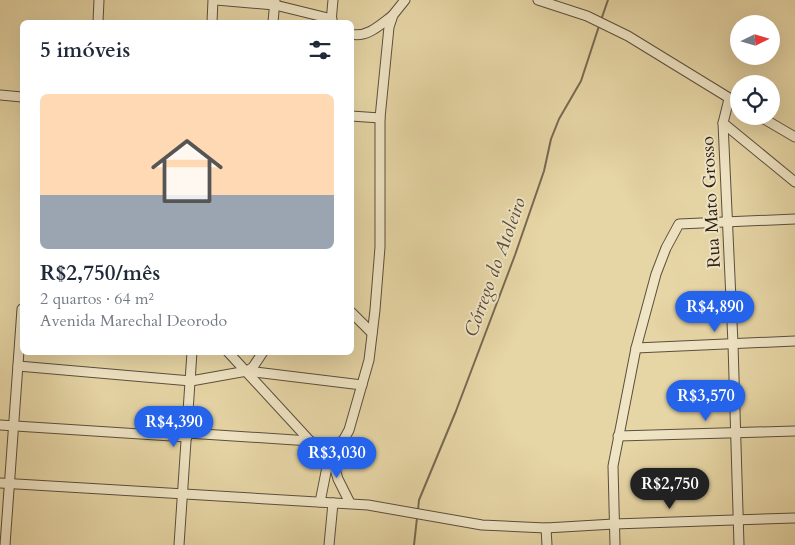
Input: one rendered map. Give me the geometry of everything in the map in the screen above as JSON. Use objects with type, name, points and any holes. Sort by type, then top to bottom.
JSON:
[{"type":"street","points":[[98,20],[99,0]]},
{"type":"street","points":[[212,20],[214,0],[275,3],[329,20]]},
{"type":"street","points":[[332,20],[333,0]]},
{"type":"street","points":[[354,34],[368,32],[393,15],[405,0]]},
{"type":"street","points":[[538,0],[586,16],[628,36],[729,98]]},
{"type":"street","points":[[273,20],[275,3]]},
{"type":"street","points":[[320,502],[330,452],[344,440],[349,430],[368,360],[375,310],[380,247],[380,118],[388,28],[393,15]]},
{"type":"street","points":[[0,95],[20,97]]},
{"type":"street","name":"Rua Mato Grosso","points":[[729,98],[724,123],[739,545]]},
{"type":"street","points":[[354,116],[380,118]]},
{"type":"street","points":[[724,123],[795,182]]},
{"type":"street","points":[[774,125],[795,137]]},
{"type":"street","points":[[615,545],[613,466],[618,436],[636,348],[656,274],[666,248],[679,224],[795,219]]},
{"type":"street","points":[[359,320],[375,310]]},
{"type":"street","points":[[354,315],[372,333]]},
{"type":"street","points":[[4,545],[4,483],[13,426],[20,338]]},
{"type":"street","points":[[636,348],[795,342]]},
{"type":"street","points":[[186,545],[180,545],[192,355]]},
{"type":"street","points":[[231,355],[310,441]]},
{"type":"street","points":[[247,371],[254,367],[262,355]]},
{"type":"street","points":[[18,366],[191,381],[247,371],[362,385]]},
{"type":"street","points":[[0,424],[310,441],[330,452],[338,479],[350,504]]},
{"type":"street","points":[[618,436],[795,431]]},
{"type":"street","points":[[4,483],[368,505],[482,526],[546,528],[795,518]]},
{"type":"street","points":[[329,545],[333,502]]},
{"type":"street","points":[[546,528],[547,545]]},
{"type":"waterway","name":"Córrego do Atoleiro","points":[[601,20],[608,0]]},
{"type":"waterway","name":"Córrego do Atoleiro","points":[[418,510],[419,500],[456,411],[515,255],[544,171],[551,139],[559,119],[581,81],[599,26]]},
{"type":"waterway","name":"Córrego do Atoleiro","points":[[414,545],[417,518]]}]
